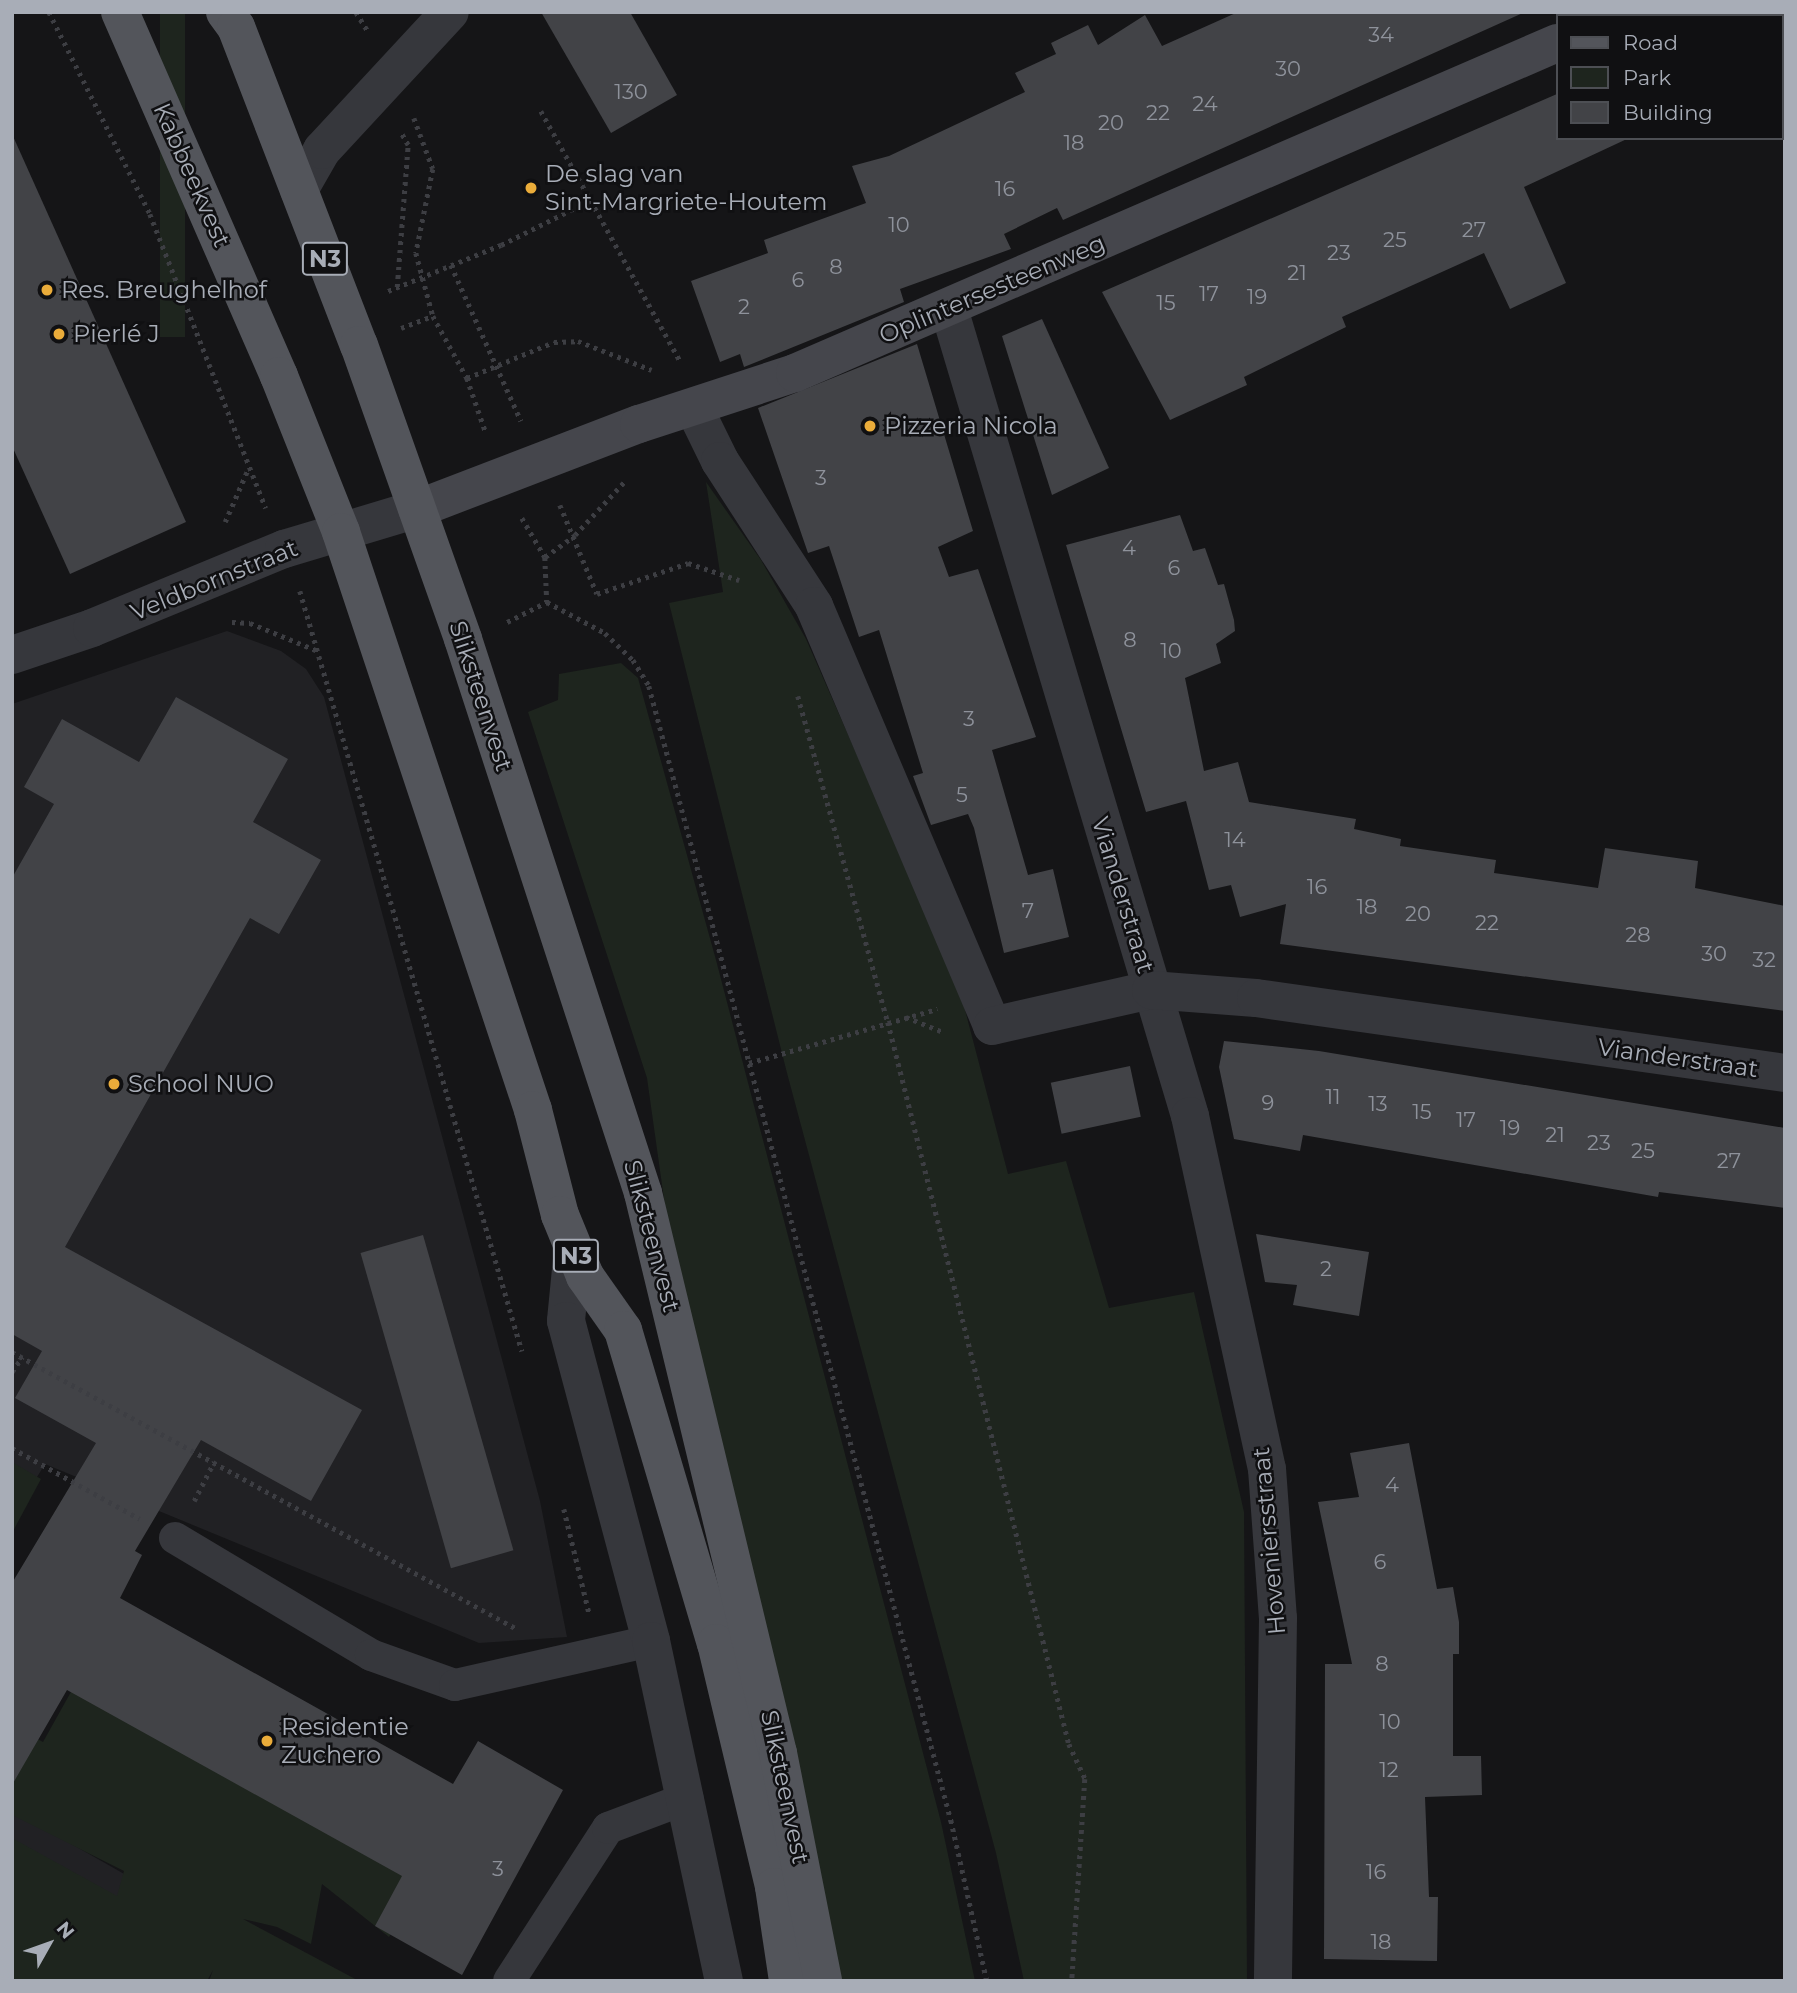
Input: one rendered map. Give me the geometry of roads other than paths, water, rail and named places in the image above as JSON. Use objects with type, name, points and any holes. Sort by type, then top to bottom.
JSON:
[{"type":"main road","name":"Kabbeekvest","points":[[120,12],[279,376],[341,533]]},
{"type":"main road","name":"N3","points":[[225,12],[236,27],[345,308],[417,509]]},
{"type":"main road","name":"Sliksteenvest","points":[[417,509],[643,1193],[778,1753],[823,1981]]},
{"type":"main road","name":"Sliksteenvest","points":[[341,533],[533,1110],[573,1249],[584,1276],[623,1330],[654,1424],[756,1805],[788,1981]]},
{"type":"street","points":[[299,190],[322,150],[450,12]]},
{"type":"street","name":"Oplintersesteenweg","points":[[417,509],[694,408],[949,309],[1556,44]]},
{"type":"street","name":"Vianderstraat","points":[[949,309],[1151,990],[1256,998],[1785,1073]]},
{"type":"street","points":[[694,408],[720,461],[814,606],[992,1026],[1151,990]]},
{"type":"street","name":"Veldbornstraat","points":[[12,655],[284,550],[417,509]]},
{"type":"street","name":"Hoveniersstraat","points":[[1151,990],[1190,1116],[1268,1469],[1278,1619],[1273,1981]]},
{"type":"street","name":"Sliksteenvest","points":[[573,1249],[566,1321],[651,1641],[688,1798],[724,1981]]},
{"type":"lane","points":[[176,1538],[371,1655],[455,1685],[563,1664],[651,1641]]},
{"type":"lane","points":[[509,1981],[608,1828],[688,1798]]},
{"type":"place","name":"De slag van Sint-Margriete-Houtem","points":[[531,188]]},
{"type":"place","name":"Res. Breughelhof","points":[[47,290]]},
{"type":"place","name":"Pierlé J","points":[[59,334]]},
{"type":"place","name":"Pizzeria Nicola","points":[[870,426]]},
{"type":"place","name":"School NUO","points":[[114,1084]]},
{"type":"place","name":"Residentie Zuchero","points":[[267,1741]]}]
